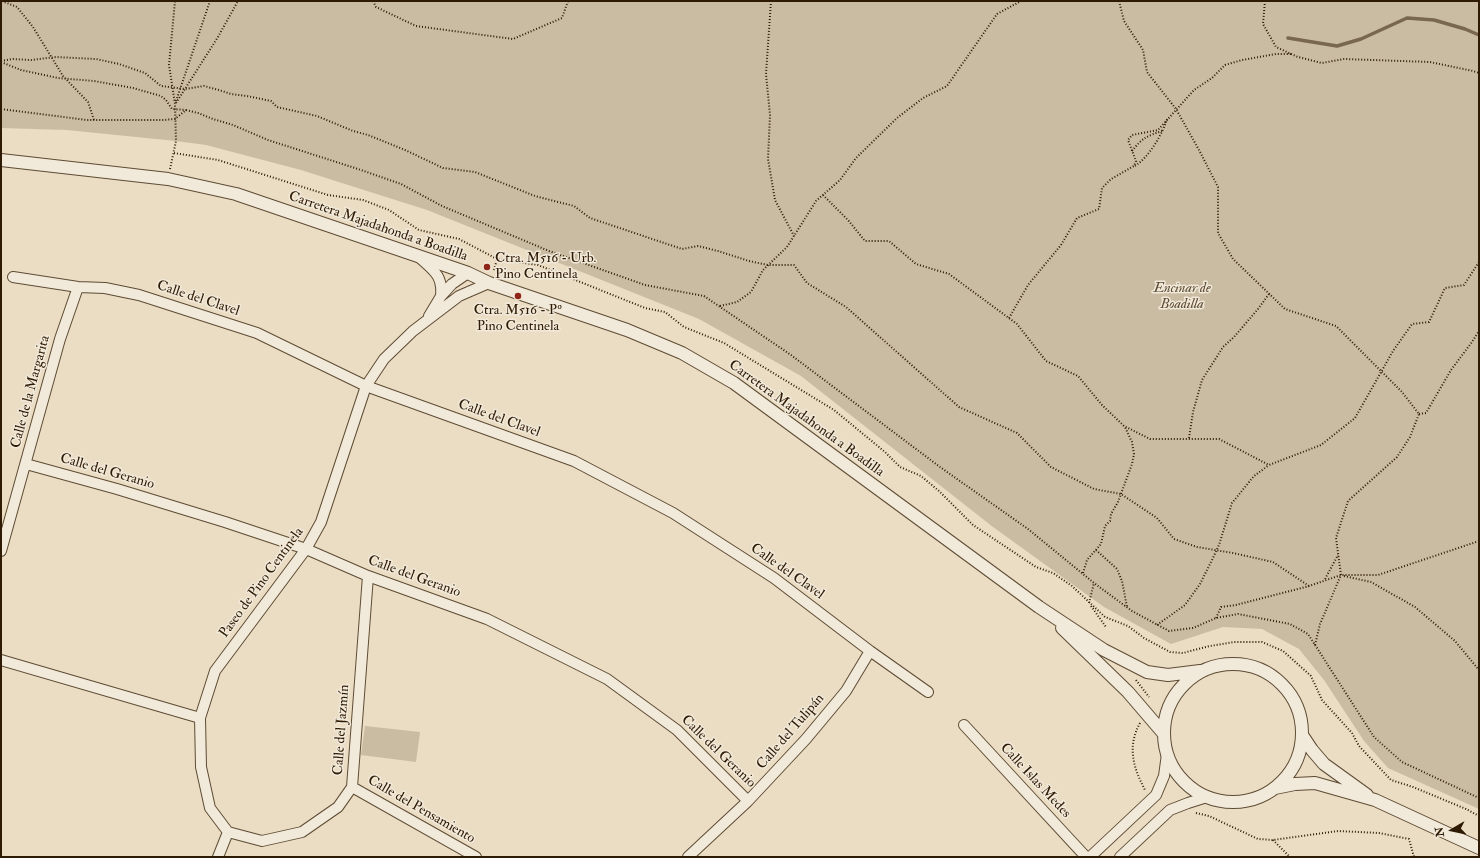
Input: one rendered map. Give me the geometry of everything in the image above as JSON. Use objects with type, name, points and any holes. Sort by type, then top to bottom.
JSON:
[{"type":"street","name":"Carretera Majadahonda a Boadilla","points":[[1,160],[168,179],[236,194],[468,273],[489,283],[627,330],[682,353],[734,382],[1039,607],[1104,650],[1147,672],[1168,675],[1200,671]]},
{"type":"street","points":[[417,255],[437,274],[442,285],[441,296]]},
{"type":"street","points":[[426,321],[441,296],[452,284],[468,273]]},
{"type":"street","name":"Calle del Clavel","points":[[13,276],[78,287],[105,288],[139,295],[257,333],[366,386],[574,461],[673,513],[774,578],[870,651],[928,692]]},
{"type":"street","points":[[426,321],[459,296],[489,283]]},
{"type":"street","name":"Calle de la Margarita","points":[[1,551],[60,338],[78,287]]},
{"type":"street","name":"Paseo de Pino Centinela","points":[[228,832],[210,808],[201,767],[200,718],[216,671],[306,549],[321,522],[366,386],[384,359],[426,321]]},
{"type":"street","name":"Calle del Geranio","points":[[26,464],[118,489],[306,549],[368,576],[487,619],[607,680],[677,730],[748,801]]},
{"type":"street","name":"Calle del Jazmín","points":[[228,832],[262,841],[302,832],[338,807],[352,787],[368,576]]},
{"type":"street","name":"Carretera Majadahonda a Boadilla","points":[[1039,607],[1128,692],[1164,734]]},
{"type":"street","name":"Calle del Tulipán","points":[[688,857],[748,801],[806,739],[846,690],[870,651]]},
{"type":"street","points":[[1,660],[200,718]]},
{"type":"street","points":[[1090,857],[1156,795],[1164,776],[1167,754],[1164,734],[1166,715],[1173,697],[1185,682],[1200,671],[1220,664],[1240,664],[1260,669],[1278,680],[1291,696],[1300,714],[1302,735],[1298,755],[1289,773],[1275,788],[1259,797],[1242,801],[1224,801],[1207,797],[1190,787],[1180,777],[1167,754]]},
{"type":"street","name":"Calle Islas Medes","points":[[964,725],[1086,857]]},
{"type":"street","points":[[1302,735],[1324,764],[1375,800]]},
{"type":"street","points":[[1275,788],[1295,784],[1316,783],[1375,800],[1479,848]]},
{"type":"street","name":"Calle del Pensamiento","points":[[352,787],[476,857]]},
{"type":"street","points":[[1120,857],[1170,810],[1207,797]]},
{"type":"street","points":[[218,857],[228,832]]},
{"type":"path","points":[[2,1],[17,7],[33,27],[65,78],[88,102],[94,120]]},
{"type":"path","points":[[168,179],[176,140],[175,104],[169,65],[175,1]]},
{"type":"path","points":[[175,104],[210,1]]},
{"type":"path","points":[[175,104],[218,37],[238,1]]},
{"type":"path","points":[[373,1],[376,7],[416,26],[513,39],[562,18],[568,1]]},
{"type":"path","points":[[771,1],[766,74],[770,115],[768,159],[776,200],[794,236]]},
{"type":"path","points":[[719,306],[737,302],[751,292],[763,270],[787,247],[816,201],[840,180],[856,158],[897,118],[923,98],[947,86],[997,14],[1021,1]]},
{"type":"path","points":[[1119,1],[1124,20],[1144,50],[1147,72],[1176,109],[1200,150],[1218,187],[1218,232],[1233,259],[1285,309],[1336,326],[1402,392],[1419,414]]},
{"type":"path","points":[[1265,1],[1262,24],[1276,47],[1298,57],[1322,63],[1344,59],[1430,62],[1479,73]]},
{"type":"path","points":[[1134,166],[1136,161],[1128,140],[1132,135],[1158,130],[1194,90],[1212,78],[1224,66],[1242,60],[1276,54],[1292,54]]},
{"type":"path","points":[[1,62],[13,59],[31,60],[51,57],[96,59],[119,64],[144,73],[161,86],[185,90],[204,86],[231,94],[271,102],[277,108],[317,116],[353,131],[368,135],[443,168],[475,172],[535,196],[574,206],[590,218],[682,249],[698,246],[718,250],[749,261],[768,265],[794,265],[807,283],[846,307],[960,407],[1018,433],[1051,467],[1094,489],[1121,494],[1157,518],[1174,539],[1197,547],[1273,562],[1309,586]]},
{"type":"path","points":[[1,62],[21,70],[65,78],[104,82],[161,96],[166,100],[172,109],[198,113],[233,125],[268,140],[401,184],[442,206],[548,251],[645,285],[690,292],[704,296],[791,355],[940,467],[1028,529],[1083,574],[1127,607],[1157,625],[1169,631],[1193,628],[1216,618],[1238,614],[1290,624],[1308,634],[1314,646],[1374,737],[1402,762],[1479,798]]},
{"type":"path","points":[[1,109],[87,120],[121,121],[175,119],[186,110]]},
{"type":"path","points":[[1009,318],[1028,285],[1061,245],[1077,218],[1099,209],[1102,188],[1111,179],[1134,166],[1147,155],[1164,130],[1168,118]]},
{"type":"path","points":[[1132,152],[1139,141],[1146,136],[1164,130]]},
{"type":"path","points":[[823,195],[848,220],[865,241],[889,241],[916,264],[949,274],[1017,324],[1046,361],[1078,376],[1102,405],[1124,426],[1150,439],[1219,438],[1269,465]]},
{"type":"path","points":[[494,270],[497,259]]},
{"type":"path","points":[[1157,625],[1185,605],[1200,584],[1217,550],[1232,503],[1254,476],[1269,465],[1321,445],[1354,418],[1393,351],[1412,324],[1429,322],[1445,288],[1464,285],[1479,262]]},
{"type":"path","points":[[1189,438],[1193,412],[1202,380],[1223,347],[1234,337],[1269,294]]},
{"type":"path","points":[[1419,414],[1426,413],[1451,370],[1479,331]]},
{"type":"path","points":[[1314,646],[1320,624],[1341,575],[1336,538],[1348,501],[1397,457],[1410,437],[1419,414]]},
{"type":"path","points":[[1083,574],[1087,560],[1101,544],[1105,526],[1110,521],[1111,514],[1121,494],[1132,464],[1134,454],[1132,442],[1124,426]]},
{"type":"path","points":[[1216,618],[1221,607],[1236,605],[1309,586],[1341,575],[1378,575],[1479,541]]},
{"type":"path","points":[[1096,550],[1117,569],[1122,581],[1127,607]]},
{"type":"path","points":[[1324,580],[1338,554]]},
{"type":"path","points":[[1341,575],[1371,582],[1415,607],[1455,641],[1479,670]]},
{"type":"path","points":[[1094,582],[1089,603],[1106,626]]},
{"type":"path","points":[[1089,603],[1105,617],[1128,626],[1144,638],[1170,652],[1183,653],[1234,642],[1262,642],[1283,651],[1310,676],[1322,700],[1352,733],[1359,746],[1391,780],[1413,787],[1479,816]]},
{"type":"path","points":[[1190,812],[1209,816],[1258,839],[1273,840],[1338,832],[1379,833],[1409,839],[1414,857]]},
{"type":"path","points":[[1273,840],[1290,857]]},
{"type":"green space","name":"Encinar de Boadilla","points":[[1,1],[1479,1],[1479,809],[1388,768],[1364,741],[1324,680],[1299,649],[1262,629],[1223,627],[1171,644],[1104,607],[993,527],[801,376],[699,319],[427,210],[301,170],[206,145],[67,130],[1,128]]},
{"type":"green space","points":[[365,726],[420,732],[416,762],[361,755]]},
{"type":"waterway","points":[[1288,38],[1337,46],[1361,39],[1407,18],[1434,20],[1465,29],[1479,35]]},
{"type":"place","name":"Ctra. M516 - Urb. Pino Centinela","points":[[487,267]]},
{"type":"place","name":"Ctra. M516 - Pº Pino Centinela","points":[[518,296]]}]
